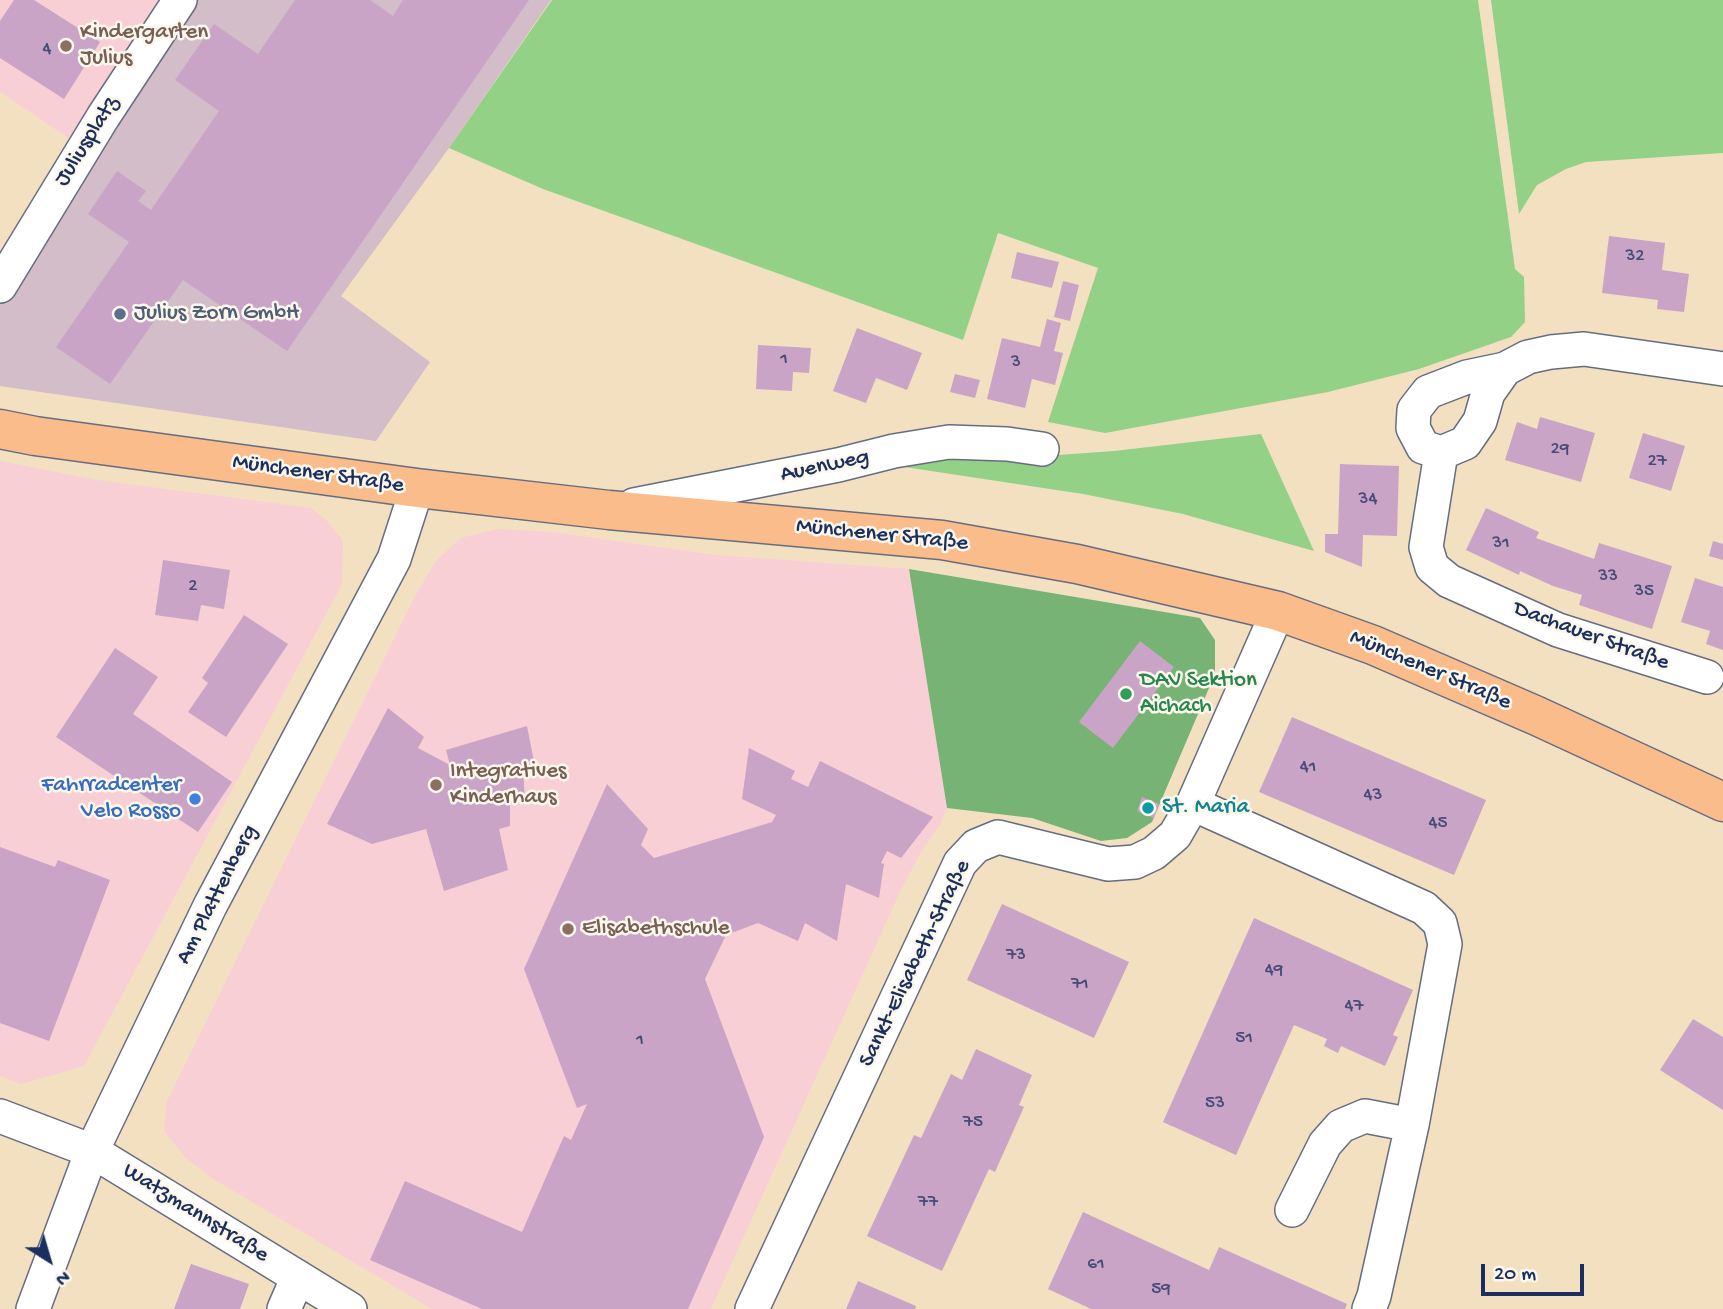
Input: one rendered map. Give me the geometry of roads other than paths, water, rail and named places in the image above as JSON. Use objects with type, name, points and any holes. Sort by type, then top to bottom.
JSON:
[{"type":"main road","name":"Münchener Straße","points":[[0,429],[417,488],[609,510],[943,540],[1077,564],[1279,611],[1373,645],[1723,802]]},
{"type":"street","name":"Juliusplatz","points":[[0,286],[103,117],[180,0]]},
{"type":"street","points":[[1505,369],[1488,393],[1480,421],[1465,443],[1441,453],[1423,447],[1413,428],[1414,410],[1428,392],[1467,377],[1505,369],[1528,357],[1584,349],[1723,369]]},
{"type":"street","name":"Auenweg","points":[[609,510],[948,442],[1007,444],[1042,449]]},
{"type":"street","name":"Dachauer Straße","points":[[1441,453],[1426,547],[1432,567],[1449,581],[1558,630],[1707,677]]},
{"type":"street","name":"Am Plattenberg","points":[[33,1309],[92,1151],[210,906],[394,559],[417,488]]},
{"type":"street","name":"Sankt-Elisabeth-Straße","points":[[752,1309],[960,863],[976,846],[998,838],[1108,864],[1135,862],[1154,853],[1175,835],[1193,804],[1279,611]]},
{"type":"street","points":[[1193,804],[1424,908],[1440,923],[1445,944],[1412,1125],[1369,1309]]},
{"type":"street","name":"Watzmannstraße","points":[[0,1116],[92,1151],[350,1309]]},
{"type":"street","points":[[1292,1210],[1325,1144],[1341,1126],[1365,1116],[1412,1125]]},
{"type":"street","points":[[284,1309],[298,1278]]},
{"type":"place","name":"Kindergarten Julius","points":[[66,46]]},
{"type":"place","name":"Julius Zorn GmbH","points":[[120,314]]},
{"type":"place","name":"DAV Sektion Aichach","points":[[1126,694]]},
{"type":"place","name":"Integratives Kinderhaus","points":[[436,785]]},
{"type":"place","name":"Fahrradcenter Velo Rosso","points":[[195,799]]},
{"type":"place","name":"St. Maria","points":[[1148,808]]},
{"type":"place","name":"Elisabethschule","points":[[568,929]]}]
